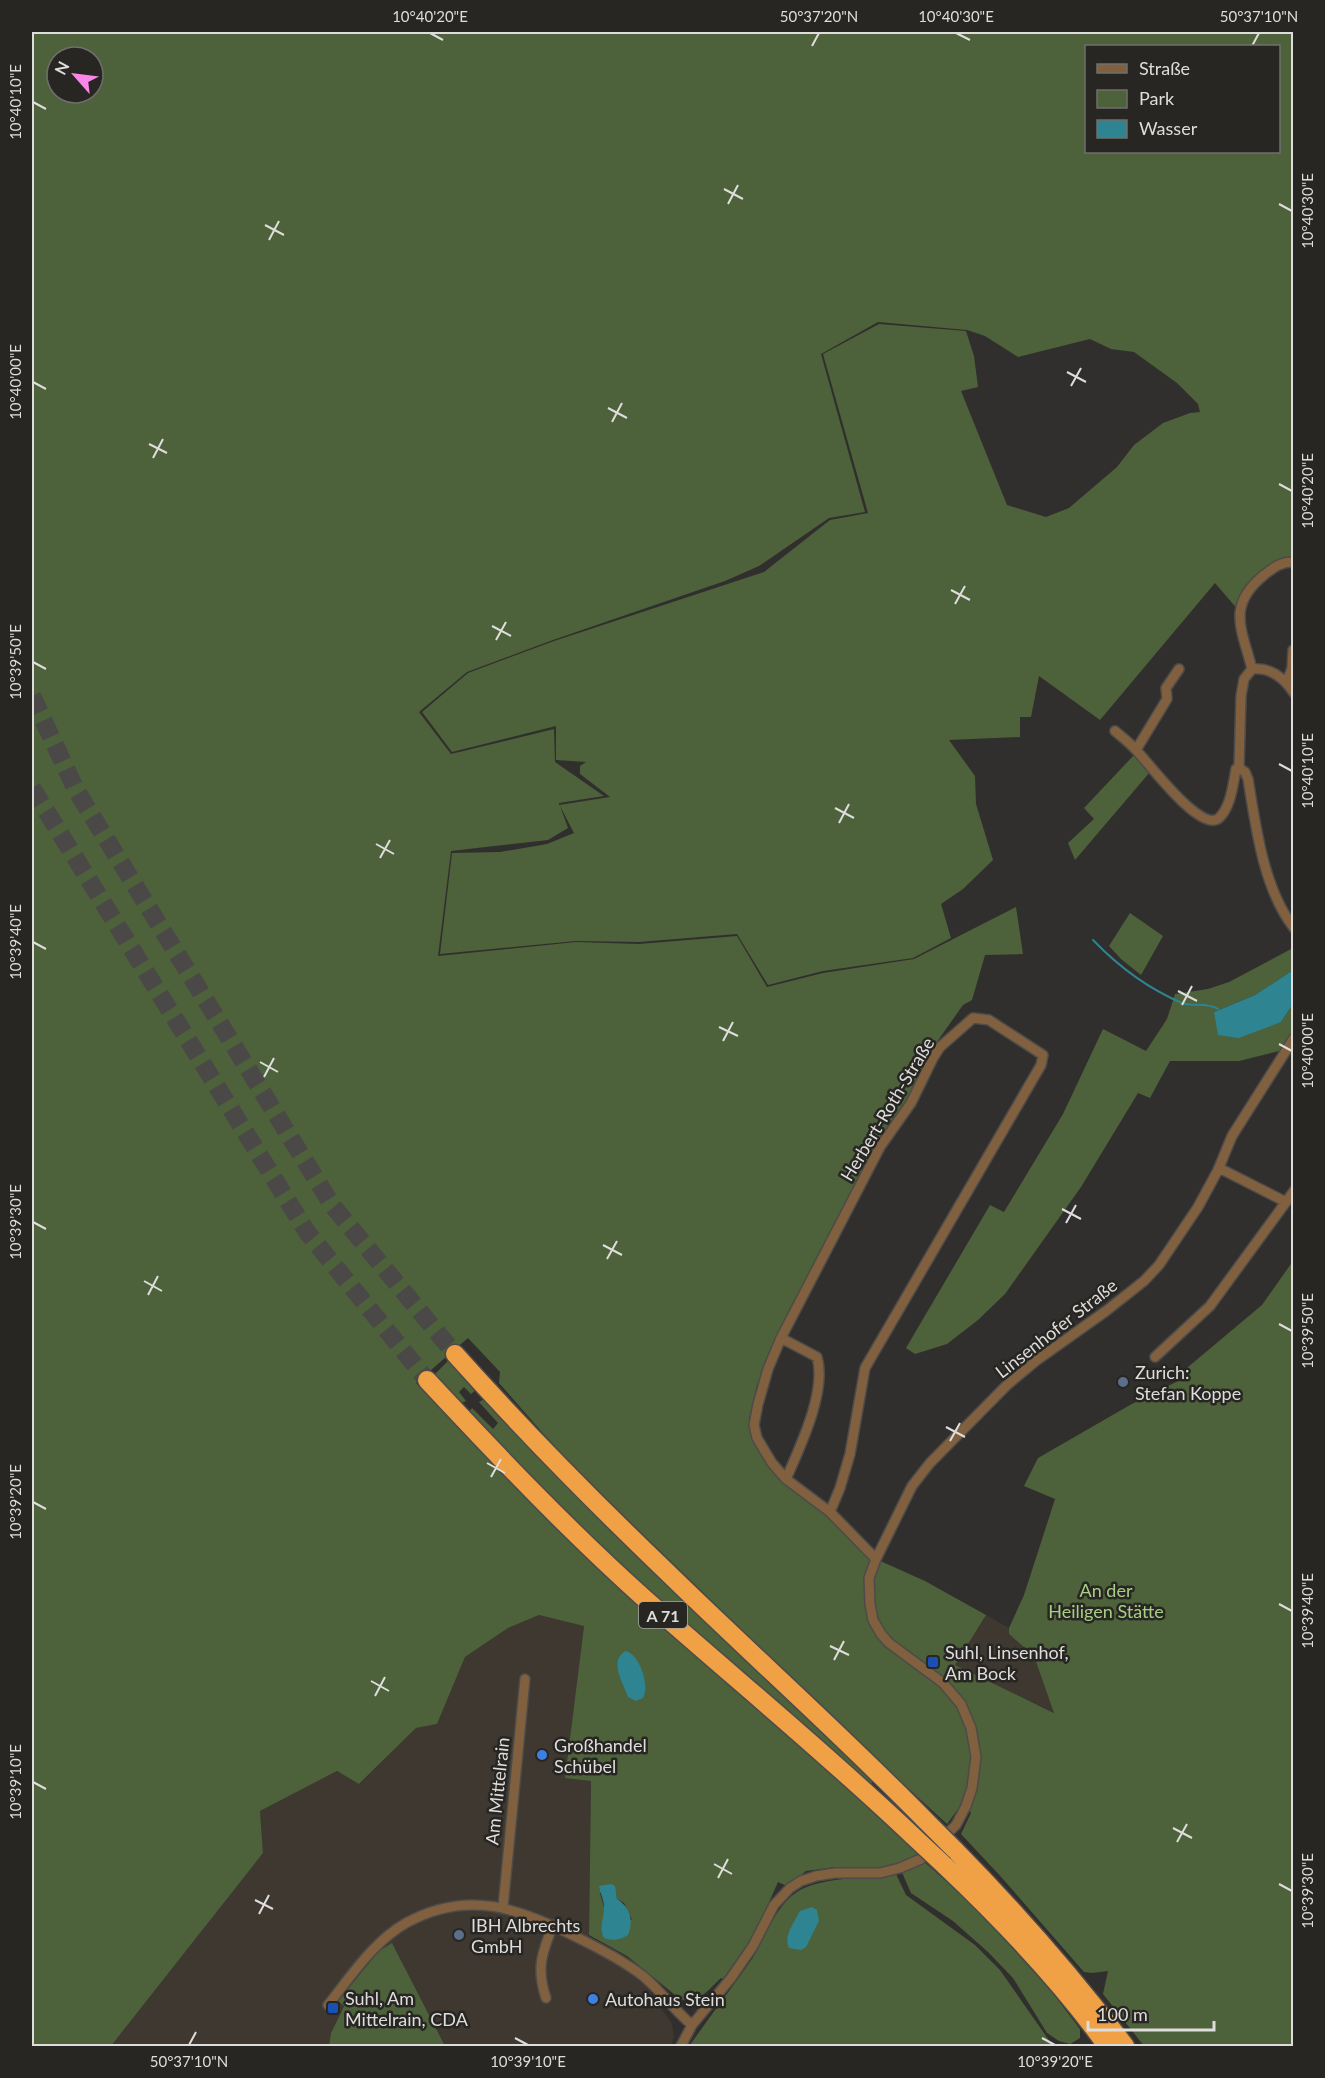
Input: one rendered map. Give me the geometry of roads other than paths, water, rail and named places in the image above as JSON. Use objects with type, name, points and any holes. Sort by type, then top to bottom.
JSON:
[{"type":"highway","name":"A 71","points":[[455,1354],[532,1438],[602,1508],[810,1707],[955,1850],[1027,1925],[1125,2046]]},
{"type":"highway","name":"A 71","points":[[427,1380],[533,1491],[635,1590],[870,1795],[944,1865],[1015,1936],[1058,1984],[1107,2046]]},
{"type":"street","points":[[1252,669],[1239,616],[1243,600],[1262,577],[1282,563],[1293,562]]},
{"type":"street","points":[[1287,682],[1292,668],[1293,650]]},
{"type":"street","points":[[1115,731],[1136,750],[1181,801],[1206,820],[1215,820],[1230,797],[1236,769],[1239,768],[1241,696],[1244,679],[1252,669],[1261,668],[1287,682],[1293,693]]},
{"type":"street","points":[[1136,750],[1167,699],[1166,688],[1179,669]]},
{"type":"street","points":[[1239,768],[1245,772],[1248,779],[1256,829],[1276,898],[1293,928]]},
{"type":"street","name":"Herbert-Roth-Straße","points":[[830,1512],[850,1454],[865,1368],[1041,1065],[1043,1055],[989,1020],[973,1018],[940,1047],[911,1103],[880,1147],[781,1338],[768,1369],[754,1425],[758,1438],[772,1463],[786,1479],[830,1512],[876,1559]]},
{"type":"street","name":"Linsenhofer Straße","points":[[681,2046],[692,2025],[731,1978],[753,1946],[774,1905],[789,1888],[816,1876],[835,1873],[880,1873],[900,1868],[921,1859],[956,1825],[972,1788],[976,1756],[971,1728],[961,1704],[944,1683],[889,1643],[873,1620],[869,1578],[876,1559],[912,1486],[930,1463],[1007,1385],[1144,1281],[1175,1243],[1219,1168],[1232,1136],[1293,1041]]},
{"type":"street","points":[[1219,1168],[1286,1202]]},
{"type":"street","points":[[1155,1357],[1210,1306],[1293,1191]]},
{"type":"street","points":[[781,1338],[817,1358],[820,1367],[820,1377],[809,1426],[786,1479]]},
{"type":"street","name":"Am Mittelrain","points":[[503,1907],[525,1680]]},
{"type":"street","points":[[328,2005],[373,1949],[406,1923],[434,1911],[471,1905],[517,1910],[553,1925],[614,1956],[642,1976],[692,2025]]},
{"type":"street","points":[[546,1998],[540,1967],[542,1953],[553,1925]]},
{"type":"water","points":[[1293,970],[1293,1004],[1281,1022],[1239,1038],[1218,1035],[1214,1012],[1255,995]]},
{"type":"water","points":[[626,1651],[636,1658],[644,1679],[645,1693],[643,1698],[636,1701],[628,1697],[618,1672],[618,1660]]},
{"type":"water","points":[[611,1884],[615,1886],[617,1899],[628,1910],[631,1920],[628,1935],[616,1940],[604,1938],[602,1934],[604,1905],[599,1886]]},
{"type":"water","points":[[812,1907],[817,1910],[819,1921],[806,1947],[801,1950],[789,1948],[787,1939],[792,1925],[800,1911]]},
{"type":"waterway","points":[[1093,940],[1123,968],[1158,991],[1182,1003],[1218,1009]]},
{"type":"tunnel","points":[[32,696],[76,790],[332,1205],[455,1354]]},
{"type":"tunnel","points":[[32,788],[307,1232],[427,1380]]},
{"type":"place","name":"Zurich: Stefan Koppe","points":[[1123,1382]]},
{"type":"place","name":"Suhl, Linsenhof, Am Bock","points":[[933,1662]]},
{"type":"place","name":"Großhandel Schübel","points":[[542,1755]]},
{"type":"place","name":"IBH Albrechts GmbH","points":[[459,1935]]},
{"type":"place","name":"Autohaus Stein","points":[[593,1999]]},
{"type":"place","name":"Suhl, Am Mittelrain, CDA","points":[[333,2008]]},
{"type":"park label","name":"An der Heiligen Stätte","points":[[1106,1600]]}]
